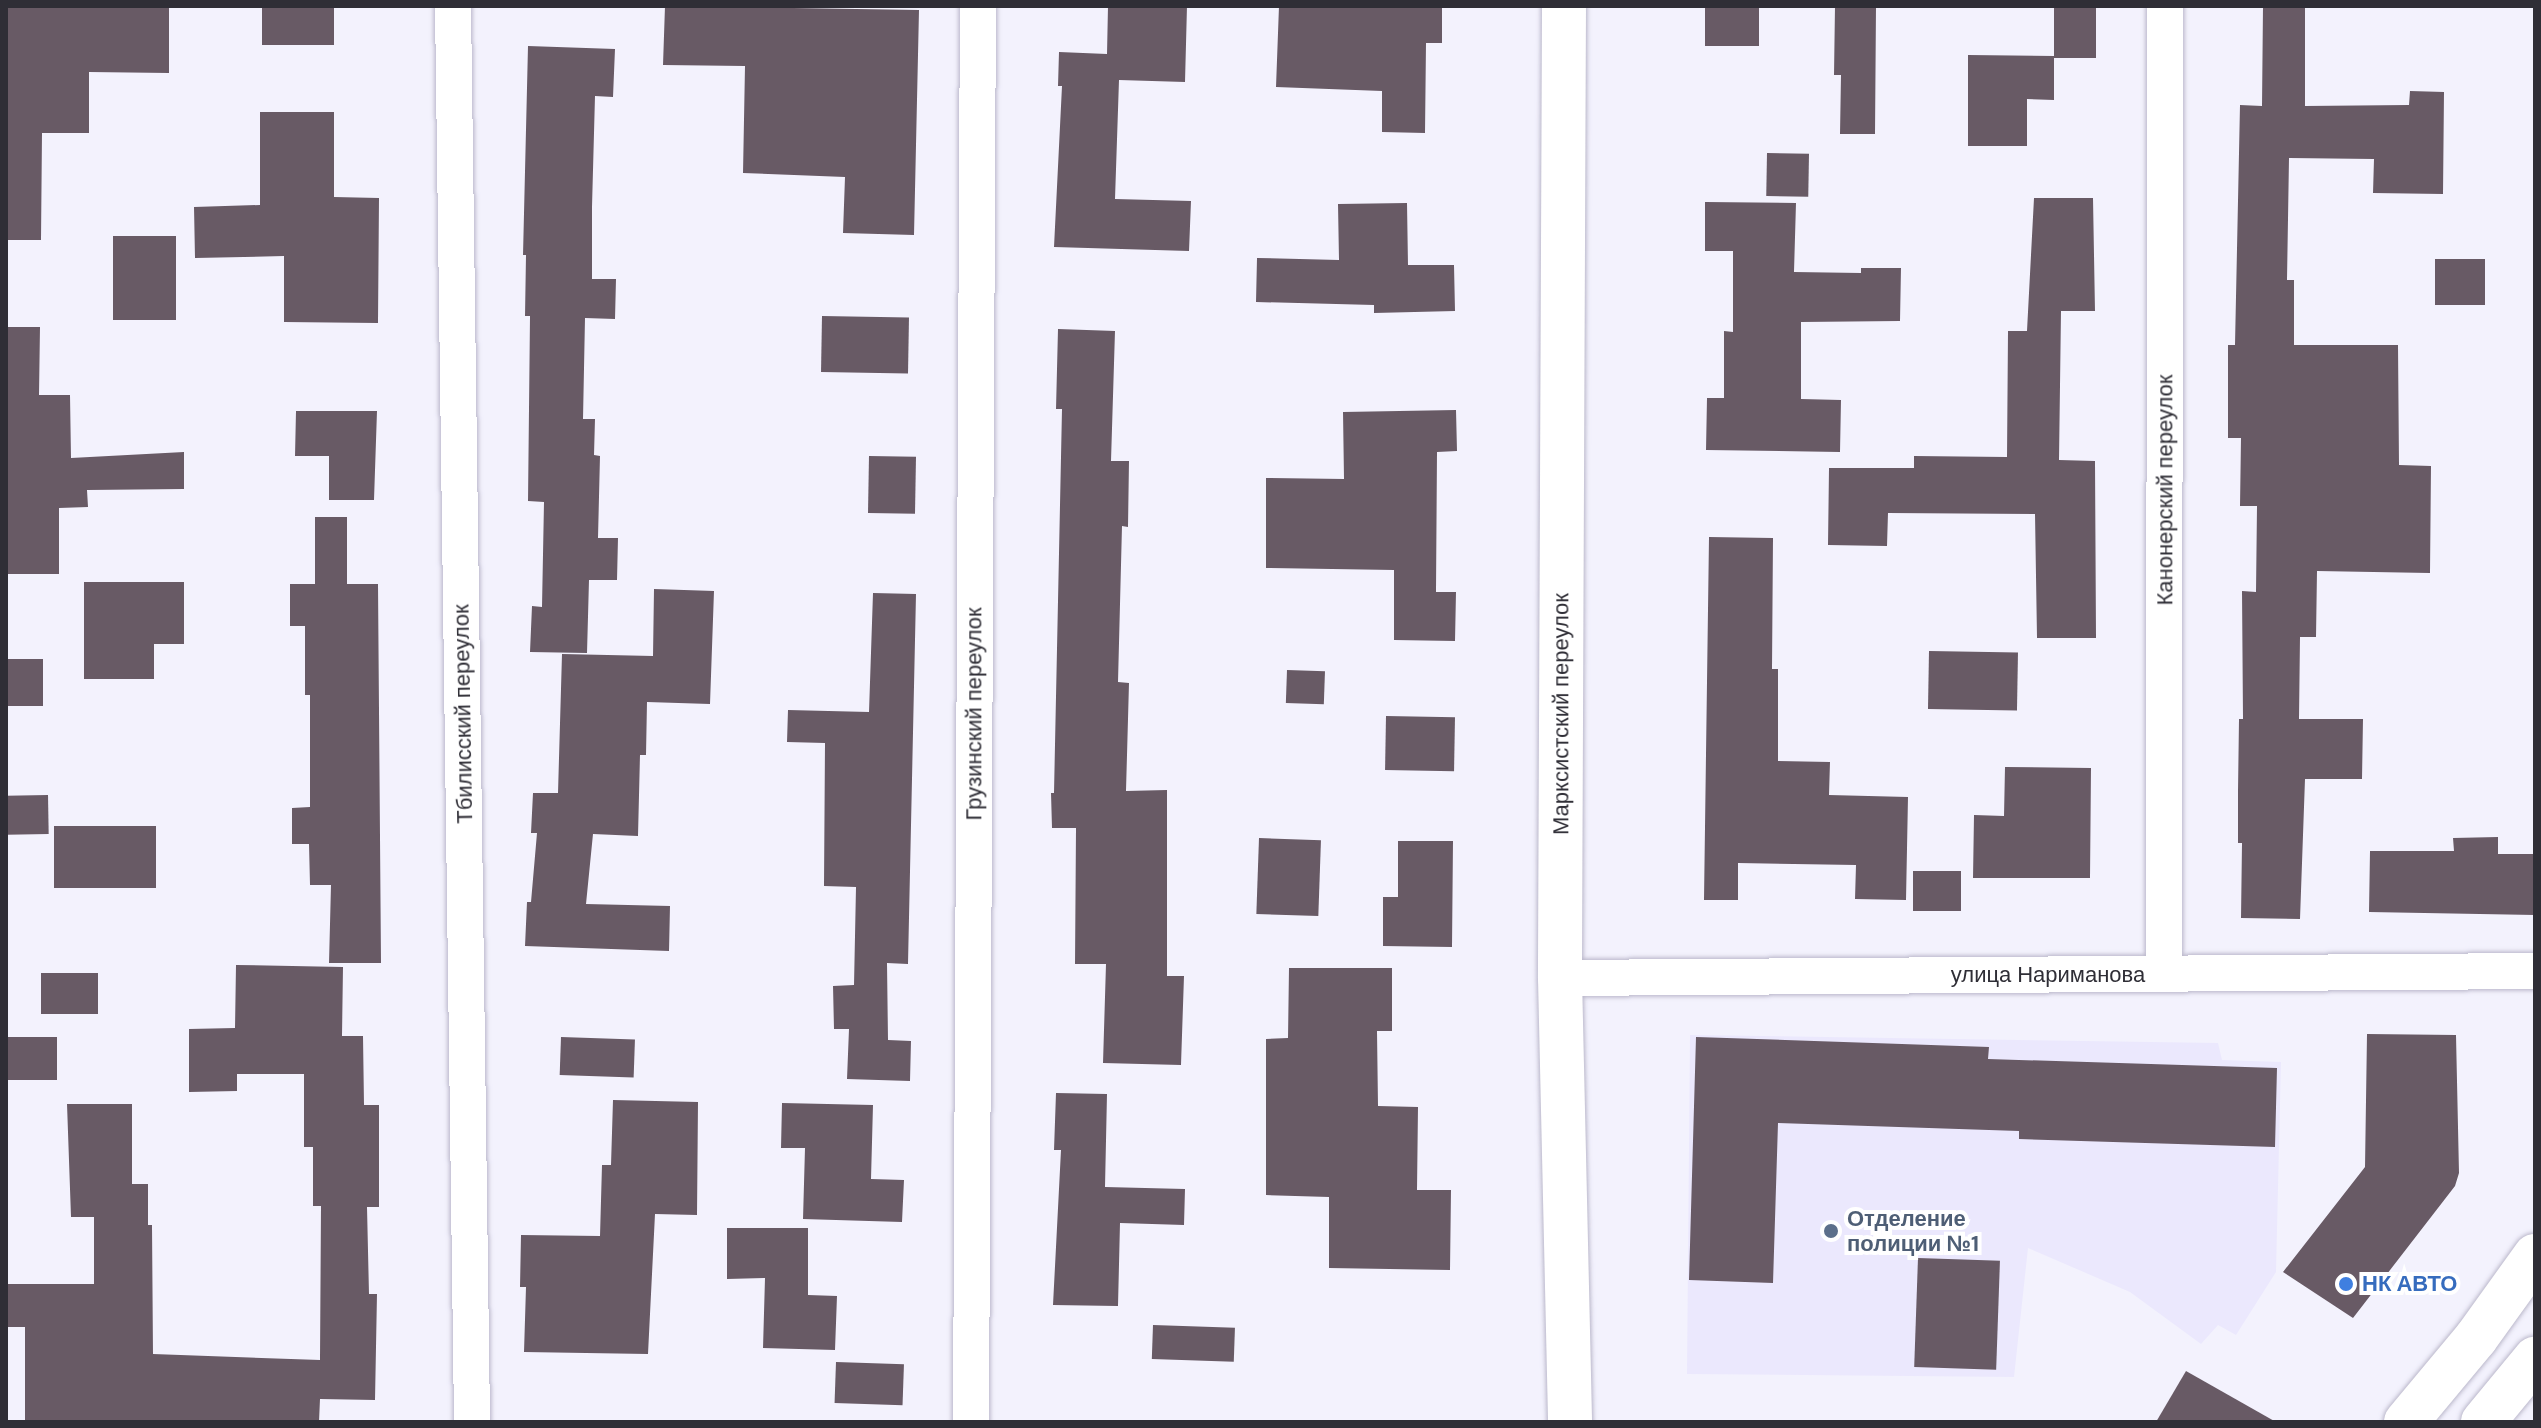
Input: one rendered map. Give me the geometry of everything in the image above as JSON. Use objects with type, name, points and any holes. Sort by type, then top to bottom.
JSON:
[{"type":"street","name":"Тбилисский переулок","points":[[453,6],[472,1422]]},
{"type":"street","name":"Грузинский переулок","points":[[971,1422],[978,6]]},
{"type":"street","name":"Марксистский переулок","points":[[1564,6],[1560,978],[1570,1422]]},
{"type":"street","name":"Канонерский переулок","points":[[2164,974],[2165,6]]},
{"type":"street","name":"улица Нариманова","points":[[1560,978],[2535,971]]},
{"type":"street","points":[[2406,1422],[2476,1338],[2535,1256]]},
{"type":"street","points":[[2483,1422],[2535,1359]]},
{"type":"shaded area","points":[[1690,1035],[2218,1043],[2222,1060],[2281,1062],[2276,1272],[2236,1335],[2218,1325],[2201,1344],[2130,1292],[2028,1248],[2014,1377],[1687,1374]]},
{"type":"building","points":[[6,6],[169,6],[169,73],[89,72],[89,133],[42,133],[41,240],[6,240]]},
{"type":"building","points":[[262,6],[334,6],[334,45],[262,45]]},
{"type":"building","points":[[665,6],[919,10],[914,235],[843,233],[845,177],[743,173],[745,66],[663,65]]},
{"type":"building","points":[[1108,6],[1187,6],[1185,82],[1119,80],[1115,199],[1191,201],[1189,251],[1054,247],[1062,86],[1058,86],[1059,52],[1107,54]]},
{"type":"building","points":[[1279,6],[1442,6],[1442,43],[1426,43],[1425,133],[1382,132],[1382,91],[1276,87]]},
{"type":"building","points":[[1705,6],[1759,6],[1759,46],[1705,46]]},
{"type":"building","points":[[1835,6],[1876,6],[1875,134],[1840,134],[1841,75],[1834,75]]},
{"type":"building","points":[[2263,6],[2305,6],[2305,106],[2409,105],[2410,91],[2444,92],[2443,194],[2373,193],[2374,159],[2289,158],[2287,280],[2294,280],[2294,345],[2398,345],[2399,465],[2431,466],[2430,573],[2317,571],[2316,637],[2300,637],[2299,719],[2363,719],[2362,779],[2305,779],[2300,919],[2241,918],[2242,843],[2238,843],[2238,791],[2239,719],[2243,719],[2242,591],[2256,592],[2257,506],[2240,506],[2241,438],[2228,438],[2228,345],[2235,345],[2240,105],[2262,106]]},
{"type":"building","points":[[2054,7],[2096,7],[2096,58],[2054,58]]},
{"type":"building","points":[[528,46],[615,49],[613,97],[595,96],[592,279],[616,279],[615,319],[585,318],[583,419],[595,419],[594,455],[600,456],[598,538],[618,538],[617,580],[589,580],[587,653],[530,652],[532,606],[542,607],[544,502],[528,501],[530,316],[525,316],[526,255],[523,255]]},
{"type":"building","points":[[1968,55],[2054,56],[2054,100],[2027,99],[2027,146],[1968,146]]},
{"type":"building","points":[[260,112],[334,112],[334,197],[379,198],[378,323],[284,322],[284,256],[195,258],[194,207],[260,205]]},
{"type":"building","points":[[1767,153],[1809,154],[1808,197],[1766,196]]},
{"type":"building","points":[[2034,198],[2093,198],[2095,311],[2061,311],[2059,460],[2095,461],[2096,638],[2037,638],[2035,514],[1888,513],[1887,546],[1828,545],[1829,468],[1914,468],[1914,456],[2007,457],[2008,331],[2027,331]]},
{"type":"building","points":[[1705,202],[1796,203],[1794,272],[1861,273],[1861,268],[1901,268],[1900,321],[1801,322],[1801,399],[1841,400],[1840,452],[1706,450],[1707,398],[1724,398],[1724,331],[1733,332],[1733,251],[1705,251]]},
{"type":"building","points":[[1407,203],[1408,265],[1454,265],[1455,311],[1374,313],[1374,305],[1256,302],[1257,258],[1339,260],[1338,204]]},
{"type":"building","points":[[113,236],[176,236],[176,320],[113,320]]},
{"type":"building","points":[[2435,259],[2485,259],[2485,305],[2435,305]]},
{"type":"building","points":[[822,316],[909,318],[908,374],[821,372]]},
{"type":"building","points":[[6,327],[40,327],[39,395],[70,395],[71,458],[184,452],[184,489],[87,490],[88,507],[59,508],[59,574],[6,574]]},
{"type":"building","points":[[1058,329],[1115,331],[1111,461],[1129,461],[1128,527],[1122,526],[1118,682],[1129,683],[1126,791],[1167,790],[1167,976],[1184,976],[1181,1065],[1103,1063],[1106,964],[1075,964],[1076,828],[1052,828],[1062,409],[1056,409]]},
{"type":"building","points":[[1456,410],[1457,451],[1437,452],[1436,592],[1456,592],[1455,641],[1394,640],[1394,570],[1266,568],[1266,478],[1344,479],[1343,412]]},
{"type":"building","points":[[296,411],[377,411],[374,500],[329,500],[329,456],[295,456]]},
{"type":"building","points":[[869,456],[916,457],[915,514],[868,513]]},
{"type":"building","points":[[315,517],[347,517],[347,584],[378,584],[381,963],[329,963],[331,885],[310,885],[309,844],[292,844],[292,808],[310,807],[310,695],[305,695],[305,626],[290,626],[290,584],[315,584]]},
{"type":"building","points":[[1709,537],[1773,538],[1772,669],[1778,669],[1778,761],[1830,762],[1829,795],[1908,797],[1906,900],[1855,899],[1856,865],[1738,863],[1738,900],[1704,900]]},
{"type":"building","points":[[84,582],[184,582],[184,644],[154,644],[154,679],[84,679]]},
{"type":"building","points":[[654,589],[714,591],[710,704],[647,702],[646,755],[640,755],[638,836],[593,834],[586,904],[670,906],[669,951],[525,946],[527,902],[531,902],[537,833],[531,833],[533,793],[558,793],[562,654],[653,656]]},
{"type":"building","points":[[873,593],[916,594],[908,964],[887,963],[888,1040],[911,1041],[910,1081],[847,1079],[849,1029],[834,1029],[833,986],[854,985],[856,887],[824,886],[825,743],[787,742],[788,710],[869,712]]},
{"type":"building","points":[[1929,651],[2018,653],[2017,711],[1928,709]]},
{"type":"building","points":[[6,659],[43,659],[43,706],[6,706]]},
{"type":"building","points":[[1287,670],[1325,671],[1324,704],[1286,703]]},
{"type":"building","points":[[1386,716],[1455,717],[1454,771],[1385,770]]},
{"type":"building","points":[[2005,767],[2091,768],[2090,878],[1973,878],[1974,815],[2004,816]]},
{"type":"building","points":[[48,795],[49,834],[7,835],[6,796]]},
{"type":"building","points":[[54,826],[156,826],[156,888],[54,888]]},
{"type":"building","points":[[2498,837],[2498,854],[2535,854],[2535,915],[2369,912],[2370,851],[2454,851],[2453,838]]},
{"type":"building","points":[[1259,838],[1321,840],[1318,916],[1256,914]]},
{"type":"building","points":[[1398,841],[1453,841],[1452,947],[1383,946],[1383,897],[1398,897]]},
{"type":"building","points":[[1913,871],[1961,871],[1961,911],[1913,911]]},
{"type":"building","points":[[236,965],[343,967],[342,1036],[363,1036],[364,1105],[379,1105],[379,1207],[367,1207],[369,1294],[377,1294],[375,1400],[320,1399],[319,1422],[25,1422],[25,1327],[6,1327],[6,1284],[94,1284],[94,1217],[71,1217],[67,1104],[132,1104],[132,1184],[148,1184],[148,1225],[152,1225],[153,1354],[320,1360],[321,1206],[313,1206],[313,1147],[304,1147],[304,1074],[237,1074],[237,1091],[189,1092],[189,1029],[235,1028]]},
{"type":"building","points":[[1289,968],[1392,968],[1392,1031],[1377,1031],[1378,1106],[1418,1107],[1417,1190],[1451,1190],[1450,1270],[1329,1268],[1329,1197],[1266,1195],[1266,1039],[1288,1038]]},
{"type":"building","points":[[41,973],[98,973],[98,1014],[41,1014]]},
{"type":"building","points":[[2367,1034],[2456,1035],[2459,1173],[2455,1186],[2353,1318],[2283,1272],[2365,1167]]},
{"type":"building","points":[[6,1037],[57,1037],[57,1080],[6,1080]]},
{"type":"building","points":[[561,1037],[635,1040],[634,1078],[560,1075]]},
{"type":"building","points":[[1696,1037],[1989,1047],[1988,1059],[2277,1068],[2275,1147],[2019,1139],[2019,1131],[1778,1123],[1773,1283],[1689,1280]]},
{"type":"building","points":[[1056,1093],[1107,1094],[1105,1187],[1185,1189],[1184,1225],[1120,1223],[1118,1306],[1053,1305],[1061,1150],[1054,1150]]},
{"type":"building","points":[[613,1100],[698,1102],[697,1215],[655,1214],[648,1354],[524,1352],[526,1287],[520,1287],[521,1235],[600,1236],[602,1165],[611,1165]]},
{"type":"building","points":[[782,1103],[873,1105],[871,1179],[904,1180],[902,1222],[803,1219],[805,1148],[781,1148]]},
{"type":"building","points":[[727,1228],[808,1228],[808,1295],[837,1296],[835,1350],[763,1348],[765,1278],[727,1279]]},
{"type":"building","points":[[1918,1258],[2000,1261],[1996,1370],[1914,1367]]},
{"type":"building","points":[[1153,1325],[1235,1328],[1234,1362],[1152,1359]]},
{"type":"building","points":[[836,1362],[904,1364],[903,1405],[835,1403]]},
{"type":"building","points":[[2186,1371],[2276,1422],[2156,1422]]},
{"type":"place","name":"Отделение полиции №1","points":[[1831,1231]]},
{"type":"place","name":"НК АВТО","points":[[2346,1284]]}]
